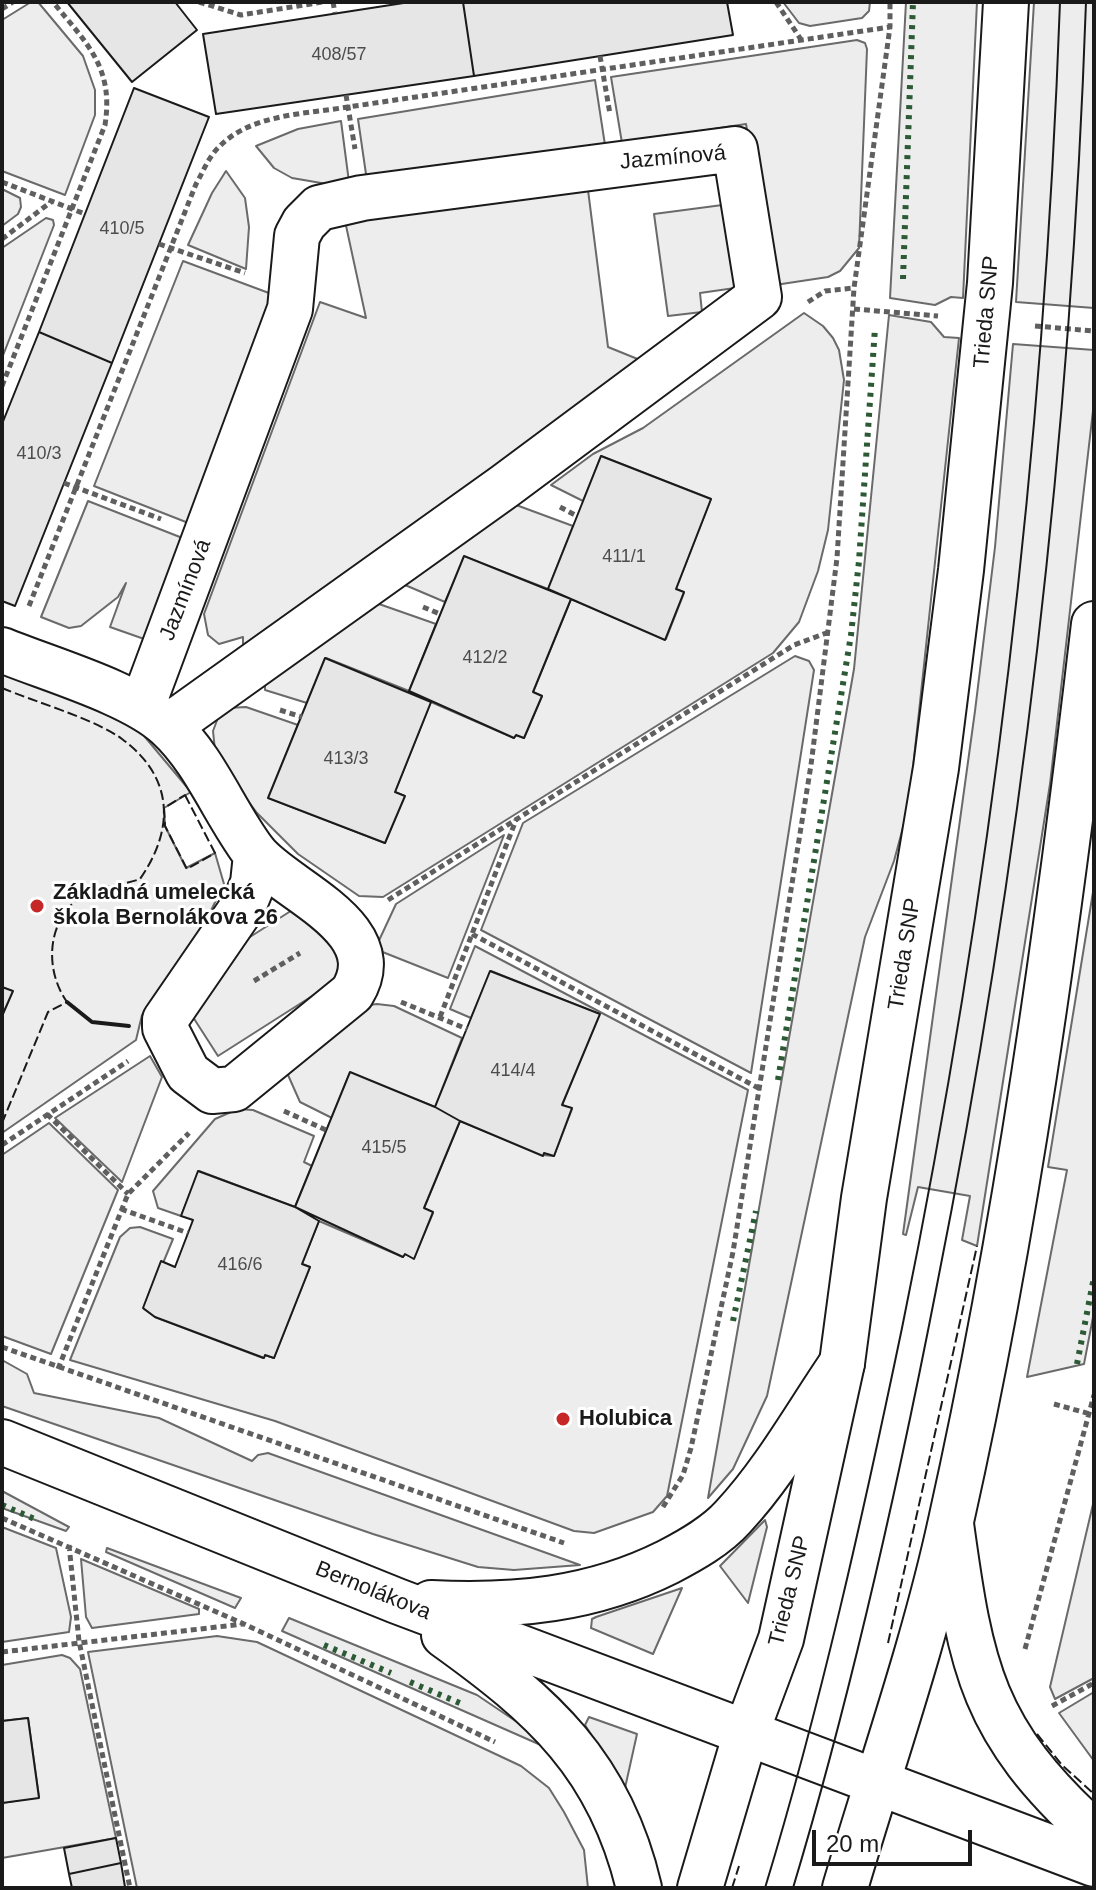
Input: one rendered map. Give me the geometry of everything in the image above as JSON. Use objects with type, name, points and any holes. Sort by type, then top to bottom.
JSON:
[{"type":"street","name":"Trieda SNP","points":[[700,1888],[746,1733],[781,1639],[842,1363],[864,1198],[936,768],[959,585],[990,283],[1006,2]]},
{"type":"street","name":"Jazmínová","points":[[735,149],[759,297],[505,486],[155,717],[207,535],[290,309],[297,236],[319,208],[362,198],[735,149]]},
{"type":"street","points":[[845,1888],[951,1524],[1007,1227],[1067,850],[1094,624]]},
{"type":"street","points":[[2,650],[155,717],[197,762],[256,855],[305,891],[344,927],[357,954],[358,984],[343,1002],[234,1089],[212,1091],[195,1081],[168,1034],[167,1014],[244,905],[253,883],[256,855]]},
{"type":"street","points":[[397,1601],[501,1604],[569,1598],[640,1576],[684,1554],[734,1517],[842,1363]]},
{"type":"street","name":"Bernolákova","points":[[2,1442],[397,1601],[1094,1864]]},
{"type":"street","points":[[951,1524],[966,1627],[983,1690],[1010,1741],[1024,1760],[1094,1833]]},
{"type":"street","points":[[397,1601],[503,1678],[559,1731],[604,1790],[617,1817],[639,1888]]},
{"type":"path","points":[[2,9],[13,2]]},
{"type":"path","points":[[2,386],[105,125],[109,99],[105,74],[91,49],[53,2]]},
{"type":"path","points":[[199,2],[241,15],[323,2]]},
{"type":"path","points":[[333,2],[335,13]]},
{"type":"path","points":[[776,2],[802,41]]},
{"type":"path","points":[[660,1511],[683,1475],[691,1448],[733,1252],[760,1089],[829,632],[837,558],[854,288],[890,27],[890,2]]},
{"type":"path","points":[[744,50],[890,27]]},
{"type":"path","points":[[600,56],[618,162]]},
{"type":"path","points":[[2,182],[85,214]]},
{"type":"path","points":[[2,239],[51,201]]},
{"type":"path","points":[[159,244],[291,288]]},
{"type":"path","points":[[64,483],[207,535]]},
{"type":"path","points":[[243,988],[794,645],[829,632]]},
{"type":"path","points":[[440,1017],[516,820]]},
{"type":"path","points":[[472,934],[760,1089]]},
{"type":"path","points":[[358,984],[467,1029]]},
{"type":"path","points":[[2,1145],[168,1034]]},
{"type":"path","points":[[58,1369],[128,1194],[234,1089]]},
{"type":"path","points":[[47,1114],[128,1194]]},
{"type":"path","points":[[121,1209],[188,1233]]},
{"type":"path","points":[[2,1347],[561,1543],[576,1544]]},
{"type":"path","points":[[1023,1659],[1092,1415],[1094,1395]]},
{"type":"path","points":[[1054,1404],[1092,1415]]},
{"type":"path","points":[[2,1518],[244,1624],[507,1747]]},
{"type":"path","points":[[69,1545],[79,1641],[130,1888]]},
{"type":"path","points":[[2,1652],[244,1624]]},
{"type":"path","points":[[1042,1704],[1056,1707],[1094,1683]]},
{"type":"shaded area","points":[[31,2],[38,2],[83,56],[95,90],[95,115],[65,195],[2,171],[2,20]]},
{"type":"shaded area","points":[[783,2],[870,2],[869,11],[862,18],[810,26],[799,23]]},
{"type":"shaded area","points":[[906,2],[977,2],[963,298],[951,297],[935,305],[890,298]]},
{"type":"shaded area","points":[[1034,2],[1094,2],[1094,308],[1016,302]]},
{"type":"shaded area","points":[[857,40],[865,43],[867,49],[859,248],[840,271],[828,277],[775,285],[746,124],[622,143],[611,77]]},
{"type":"shaded area","points":[[595,80],[605,145],[367,181],[358,119]]},
{"type":"shaded area","points":[[341,121],[349,182],[327,184],[292,178],[274,168],[256,146],[298,129]]},
{"type":"shaded area","points":[[226,171],[245,198],[249,227],[246,269],[188,245],[212,193]]},
{"type":"shaded area","points":[[2,189],[20,198],[21,207],[18,214],[2,226]]},
{"type":"shaded area","points":[[588,190],[608,347],[640,360],[243,651],[243,637],[219,644],[208,635],[204,614],[320,302],[366,318],[345,221]]},
{"type":"shaded area","points":[[730,204],[742,287],[700,293],[702,312],[668,316],[654,214]]},
{"type":"shaded area","points":[[46,218],[53,220],[54,225],[2,358],[2,248]]},
{"type":"shaded area","points":[[183,261],[277,296],[191,524],[94,486]]},
{"type":"shaded area","points":[[804,313],[823,326],[833,338],[839,350],[844,380],[828,530],[818,571],[799,622],[773,653],[383,897],[359,896],[298,854],[257,813],[221,765],[215,750],[213,731],[219,715],[227,708],[246,707],[298,725],[269,798],[385,843],[404,796],[395,792],[431,702],[514,738],[516,735],[524,738],[542,696],[533,692],[571,599],[666,639],[684,593],[676,589],[711,499],[601,456],[583,501],[551,485],[593,454],[643,428]]},
{"type":"shaded area","points":[[889,315],[931,322],[944,337],[959,338],[909,805],[894,861],[865,937],[767,1396],[733,1469],[708,1498],[854,669]]},
{"type":"shaded area","points":[[1013,344],[1094,350],[1094,402],[1050,784],[977,1246],[962,1240],[970,1196],[918,1187],[906,1235],[903,1234],[975,711],[995,547]]},
{"type":"shaded area","points":[[88,501],[185,539],[147,640],[110,627],[126,583],[118,597],[81,626],[69,628],[41,617]]},
{"type":"shaded area","points":[[508,502],[573,526],[548,589],[465,557],[445,602],[405,585],[403,578]]},
{"type":"shaded area","points":[[379,604],[436,624],[409,691],[326,658],[307,703],[265,690],[265,679],[365,606]]},
{"type":"shaded area","points":[[795,656],[809,661],[814,670],[751,1073],[481,930],[523,823]]},
{"type":"shaded area","points":[[2,668],[114,715],[140,731],[191,792],[164,808],[165,826],[186,868],[215,853],[224,884],[198,937],[142,1015],[136,1040],[2,1133],[2,1016],[12,992],[2,987]]},
{"type":"shaded area","points":[[504,835],[448,978],[375,949],[396,904]]},
{"type":"shaded area","points":[[1094,886],[1094,1312],[1084,1364],[1027,1377],[1067,1170],[1048,1167]]},
{"type":"shaded area","points":[[308,900],[353,970],[218,1056],[173,986]]},
{"type":"shaded area","points":[[475,946],[748,1090],[667,1496],[653,1512],[594,1533],[574,1531],[275,1421],[70,1360],[120,1237],[130,1228],[140,1227],[173,1239],[144,1309],[155,1317],[263,1358],[265,1355],[274,1358],[310,1267],[302,1264],[319,1221],[403,1257],[405,1254],[414,1258],[433,1213],[424,1208],[460,1121],[543,1155],[554,1156],[572,1109],[562,1105],[599,1014],[491,971],[471,1018],[450,1009]]},
{"type":"shaded area","points":[[361,1006],[394,1006],[462,1038],[435,1107],[350,1073],[332,1118],[300,1102],[288,1075],[292,1060]]},
{"type":"shaded area","points":[[150,1056],[162,1077],[122,1182],[55,1118]]},
{"type":"shaded area","points":[[238,1109],[253,1110],[314,1136],[304,1162],[312,1166],[295,1207],[199,1171],[181,1216],[158,1208],[153,1191],[215,1119]]},
{"type":"shaded area","points":[[49,1123],[118,1190],[51,1354],[2,1336],[2,1155]]},
{"type":"shaded area","points":[[2,1360],[27,1374],[34,1393],[159,1418],[252,1461],[258,1455],[268,1453],[580,1565],[514,1570],[478,1567],[2,1406]]},
{"type":"shaded area","points":[[2,1491],[69,1527],[66,1531],[2,1508]]},
{"type":"shaded area","points":[[1094,1500],[1094,1678],[1055,1699],[1050,1687]]},
{"type":"shaded area","points":[[765,1520],[767,1527],[748,1603],[720,1566]]},
{"type":"shaded area","points":[[2,1527],[56,1548],[71,1617],[69,1632],[2,1642]]},
{"type":"shaded area","points":[[107,1548],[241,1598],[235,1608],[106,1552]]},
{"type":"shaded area","points":[[81,1559],[199,1609],[199,1614],[92,1628],[86,1617]]},
{"type":"shaded area","points":[[682,1588],[653,1654],[591,1628],[592,1619],[596,1617]]},
{"type":"shaded area","points":[[289,1618],[477,1695],[520,1724],[543,1746],[282,1631]]},
{"type":"shaded area","points":[[217,1636],[257,1642],[521,1766],[549,1788],[564,1812],[584,1850],[588,1888],[137,1888],[88,1652]]},
{"type":"shaded area","points":[[62,1655],[70,1658],[80,1669],[116,1838],[2,1858],[2,1803],[39,1797],[28,1718],[2,1721],[2,1665]]},
{"type":"shaded area","points":[[1094,1692],[1094,1761],[1059,1713]]},
{"type":"shaded area","points":[[589,1717],[637,1734],[625,1788],[585,1725]]},
{"type":"building","points":[[67,2],[175,2],[197,30],[132,82]]},
{"type":"building","points":[[410,2],[463,2],[474,76],[216,114],[203,34]]},
{"type":"building","points":[[463,2],[727,2],[733,35],[474,76]]},
{"type":"building","points":[[134,88],[209,117],[112,363],[39,332]]},
{"type":"building","points":[[39,332],[112,363],[15,606],[2,601],[2,424]]},
{"type":"building","points":[[601,456],[711,499],[676,589],[684,592],[665,640],[548,589]]},
{"type":"building","points":[[464,556],[571,599],[533,692],[542,696],[524,738],[516,735],[514,738],[409,691]]},
{"type":"building","points":[[325,658],[431,702],[395,792],[405,796],[385,843],[268,798]]},
{"type":"building","points":[[490,971],[600,1014],[562,1105],[572,1108],[554,1156],[544,1153],[543,1156],[460,1121],[435,1107]]},
{"type":"building","points":[[2,987],[13,991],[2,1016]]},
{"type":"building","points":[[350,1072],[435,1107],[460,1121],[424,1208],[433,1212],[414,1259],[405,1254],[403,1257],[295,1207]]},
{"type":"building","points":[[198,1171],[295,1207],[319,1221],[302,1264],[310,1267],[274,1358],[265,1355],[264,1358],[155,1317],[143,1308],[161,1261],[175,1267],[193,1220],[181,1216]]},
{"type":"building","points":[[28,1718],[39,1798],[2,1803],[2,1721]]},
{"type":"building","points":[[116,1838],[121,1863],[69,1874],[64,1848]]},
{"type":"building","points":[[121,1863],[125,1887],[72,1888],[69,1874]]},
{"type":"tram line","points":[[765,1888],[823,1679],[872,1469],[934,1163],[962,998],[1009,668],[1027,502],[1041,336],[1060,2]]},
{"type":"tram line","points":[[793,1888],[854,1665],[906,1440],[966,1130],[993,970],[1017,810],[1054,488],[1079,164],[1086,2]]},
{"type":"hedge","points":[[903,279],[913,2]]},
{"type":"hedge","points":[[778,1080],[851,635],[875,328]]},
{"type":"hedge","points":[[733,1321],[756,1211]]},
{"type":"hedge","points":[[1077,1364],[1094,1277]]},
{"type":"hedge","points":[[2,1505],[37,1520]]},
{"type":"hedge","points":[[324,1645],[391,1673]]},
{"type":"hedge","points":[[410,1682],[462,1704]]},
{"type":"fence","points":[[2,688],[81,718],[122,739],[152,770],[164,805],[159,842],[140,879],[85,894],[68,908],[60,920],[52,948],[52,962],[67,1002],[48,1012],[2,1123]]},
{"type":"fence","points":[[185,795],[215,853],[187,869],[165,826],[164,808],[185,795]]},
{"type":"fence","points":[[888,1643],[977,1246]]},
{"type":"fence","points":[[1037,1734],[1062,1765],[1094,1794]]},
{"type":"fence","points":[[732,1888],[739,1866]]},
{"type":"wall","points":[[67,1002],[92,1022],[129,1026]]},
{"type":"place","name":"Základná umelecká škola Bernolákova 26","points":[[37,906]]},
{"type":"place","name":"Holubica","points":[[563,1419]]}]
